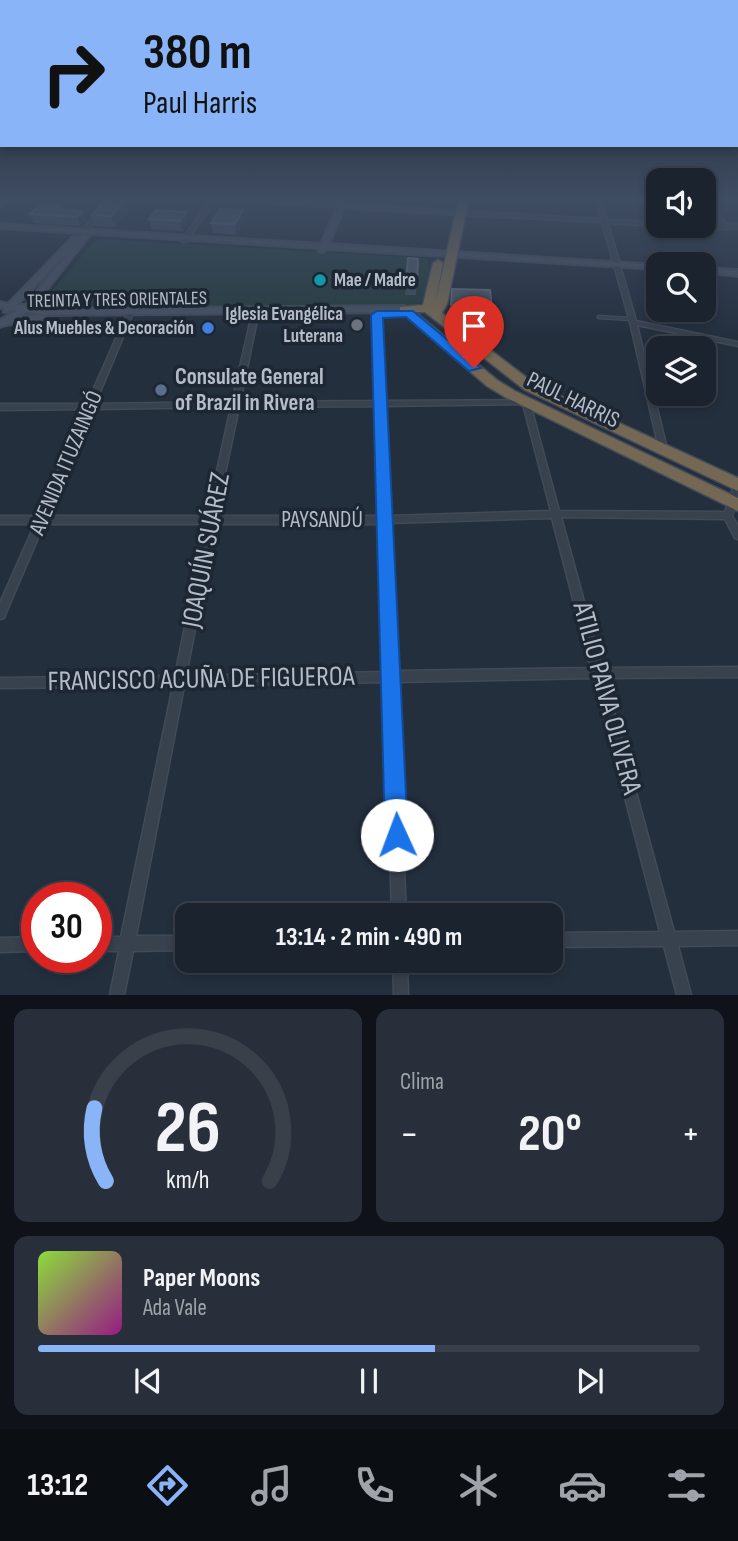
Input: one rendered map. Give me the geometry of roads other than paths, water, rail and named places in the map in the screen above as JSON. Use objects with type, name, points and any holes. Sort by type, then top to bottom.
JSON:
[{"type":"highway","points":[[449,244],[442,304],[432,311],[539,392],[738,485]]},
{"type":"highway","name":"TREINTA Y TRES ORIENTALES","points":[[407,312],[432,311]]},
{"type":"highway","name":"PAUL HARRIS","points":[[407,312],[492,383],[733,508]]},
{"type":"street","points":[[7,315],[73,244]]},
{"type":"street","points":[[7,315],[73,244]]},
{"type":"street","points":[[269,244],[646,267]]},
{"type":"street","points":[[611,244],[633,321],[663,449]]},
{"type":"street","points":[[617,267],[646,271]]},
{"type":"street","points":[[716,271],[738,273]]},
{"type":"street","points":[[716,277],[738,278]]},
{"type":"street","points":[[377,312],[399,903]]},
{"type":"street","name":"TREINTA Y TRES ORIENTALES","points":[[7,315],[407,312]]},
{"type":"street","name":"JOAQUÍN SUÁREZ","points":[[117,995],[211,520],[256,313]]},
{"type":"street","name":"TREINTA Y TRES ORIENTALES","points":[[7,315],[130,314]]},
{"type":"street","name":"AVENIDA ITUZAINGÓ","points":[[0,615],[130,314]]},
{"type":"street","points":[[633,321],[738,344]]},
{"type":"street","points":[[0,407],[526,402],[539,392]]},
{"type":"street","name":"ATILIO PAIVA OLIVERA","points":[[526,402],[684,995]]},
{"type":"street","points":[[738,485],[733,508],[738,535]]},
{"type":"street","name":"PAYSANDÚ","points":[[0,520],[384,520],[733,508]]},
{"type":"street","name":"FRANCISCO ACUÑA DE FIGUEROA","points":[[0,683],[181,682],[600,672],[738,673]]},
{"type":"street","points":[[563,940],[738,938]]},
{"type":"street","points":[[112,944],[175,943]]},
{"type":"street","points":[[0,944],[21,944]]},
{"type":"street","points":[[400,973],[401,995]]},
{"type":"lane","points":[[599,317],[633,321]]},
{"type":"place","name":"Mae / Madre","points":[[320,280]]},
{"type":"place","name":"Iglesia Evangélica Luterana","points":[[357,325]]},
{"type":"place","name":"Alus Muebles & Decoración","points":[[208,328]]},
{"type":"place","name":"Consulate General of Brazil in Rivera","points":[[161,390]]}]
